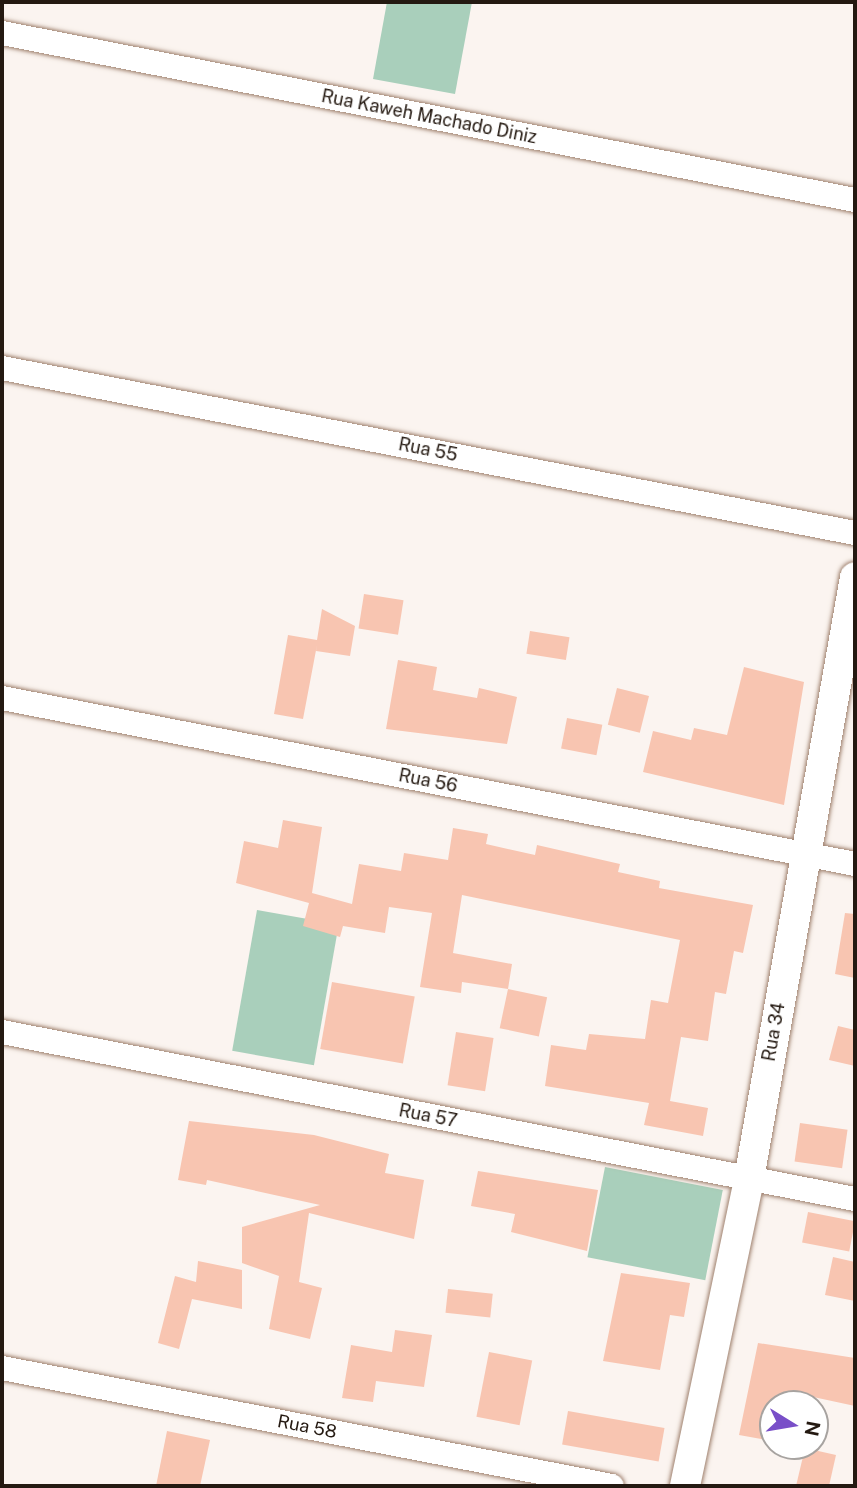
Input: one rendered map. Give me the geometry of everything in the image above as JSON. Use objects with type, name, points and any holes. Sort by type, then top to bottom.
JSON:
[{"type":"street","name":"Rua Kaweh Machado Diniz","points":[[2,33],[855,200]]},
{"type":"street","name":"Rua 55","points":[[2,368],[855,533]]},
{"type":"street","name":"Rua 34","points":[[685,1486],[749,1179],[855,577]]},
{"type":"street","name":"Rua 56","points":[[2,698],[855,864]]},
{"type":"street","name":"Rua 57","points":[[2,1032],[855,1199]]},
{"type":"street","name":"Rua 58","points":[[2,1368],[612,1486]]},
{"type":"green space","points":[[387,2],[472,2],[455,94],[373,79]]},
{"type":"green space","points":[[257,910],[339,924],[314,1065],[232,1051]]},
{"type":"green space","points":[[605,1167],[723,1190],[705,1280],[587,1257]]},
{"type":"building","points":[[364,594],[404,600],[398,635],[359,629]]},
{"type":"building","points":[[322,609],[355,626],[350,656],[316,651],[317,645],[303,719],[274,714],[288,635],[317,640]]},
{"type":"building","points":[[530,631],[570,637],[566,660],[526,654]]},
{"type":"building","points":[[398,660],[437,667],[433,690],[477,698],[479,688],[517,697],[507,744],[386,729]]},
{"type":"building","points":[[744,667],[804,682],[784,805],[643,772],[653,731],[691,740],[694,728],[727,735]]},
{"type":"building","points":[[617,688],[649,696],[640,733],[608,725]]},
{"type":"building","points":[[567,718],[602,725],[596,755],[561,748]]},
{"type":"building","points":[[283,820],[322,827],[312,893],[352,904],[359,864],[401,871],[404,853],[448,860],[453,828],[488,834],[486,844],[535,855],[537,845],[620,864],[618,872],[660,881],[659,888],[753,905],[743,953],[734,951],[726,994],[715,992],[708,1041],[681,1037],[670,1101],[708,1108],[703,1136],[644,1125],[649,1103],[545,1086],[551,1045],[586,1050],[589,1034],[645,1039],[651,1000],[668,1003],[680,940],[462,895],[453,953],[512,964],[508,989],[462,982],[461,993],[420,987],[432,913],[389,907],[385,933],[343,926],[340,937],[303,926],[309,903],[236,883],[244,841],[278,848]]},
{"type":"building","points":[[845,913],[855,914],[855,978],[835,974]]},
{"type":"building","points":[[332,982],[415,997],[403,1064],[320,1049]]},
{"type":"building","points":[[508,989],[547,997],[539,1036],[500,1028]]},
{"type":"building","points":[[838,1026],[855,1030],[855,1066],[829,1060]]},
{"type":"building","points":[[456,1032],[494,1038],[485,1091],[448,1085]]},
{"type":"building","points":[[189,1121],[314,1135],[389,1154],[385,1173],[424,1180],[414,1239],[309,1213],[299,1282],[322,1288],[310,1339],[269,1329],[279,1276],[242,1263],[242,1227],[320,1205],[207,1180],[206,1185],[178,1180]]},
{"type":"building","points":[[800,1123],[848,1130],[842,1168],[795,1162]]},
{"type":"building","points":[[478,1171],[598,1190],[587,1251],[511,1232],[515,1214],[471,1206]]},
{"type":"building","points":[[808,1212],[855,1221],[849,1252],[802,1242]]},
{"type":"building","points":[[833,1257],[855,1262],[855,1301],[825,1295]]},
{"type":"building","points":[[198,1261],[242,1270],[242,1309],[192,1299],[179,1349],[158,1343],[175,1276],[196,1282]]},
{"type":"building","points":[[621,1273],[690,1283],[684,1317],[670,1315],[660,1370],[603,1361]]},
{"type":"building","points":[[448,1289],[493,1294],[490,1318],[445,1313]]},
{"type":"building","points":[[395,1330],[432,1335],[424,1387],[376,1381],[373,1402],[342,1398],[351,1345],[392,1352]]},
{"type":"building","points":[[758,1343],[855,1358],[855,1406],[829,1400],[829,1390],[759,1390],[759,1439],[739,1435]]},
{"type":"building","points":[[489,1352],[532,1360],[520,1425],[476,1417]]},
{"type":"building","points":[[568,1411],[665,1428],[659,1462],[562,1444]]},
{"type":"building","points":[[167,1431],[210,1440],[200,1486],[156,1486]]},
{"type":"building","points":[[829,1453],[836,1455],[829,1486],[796,1486],[802,1460],[829,1460]]}]
